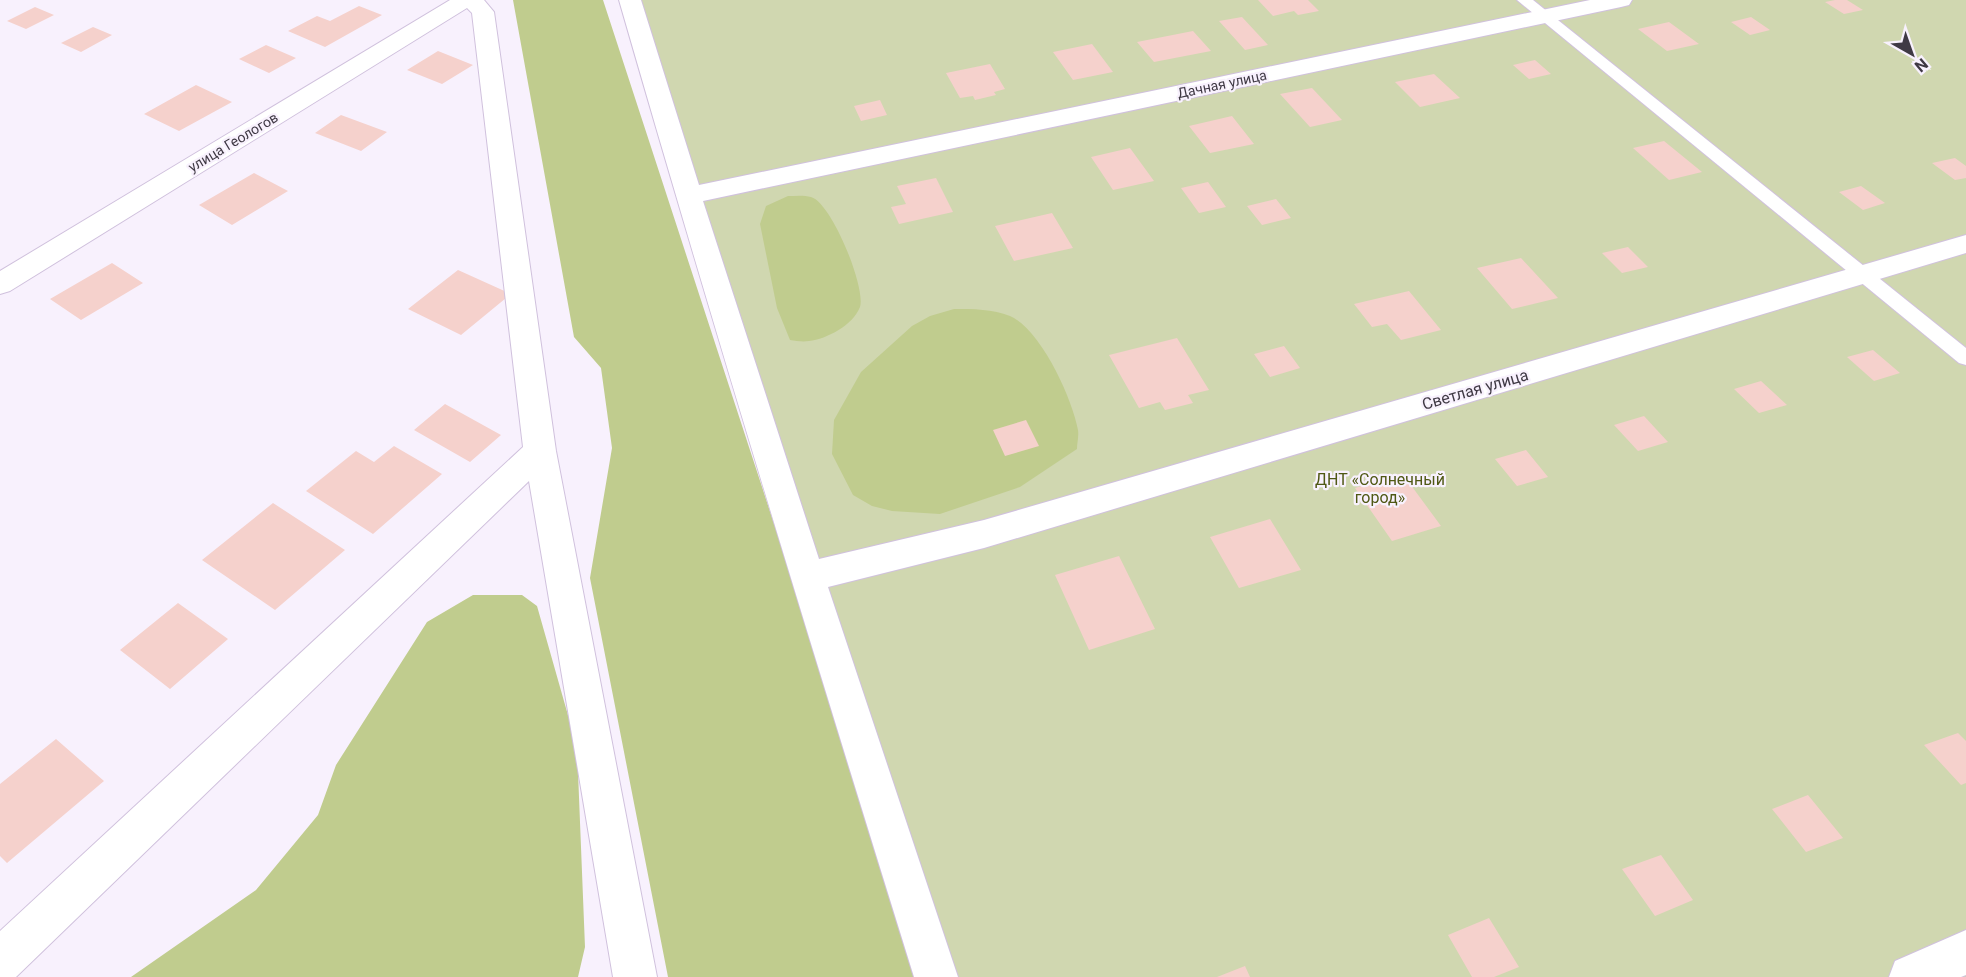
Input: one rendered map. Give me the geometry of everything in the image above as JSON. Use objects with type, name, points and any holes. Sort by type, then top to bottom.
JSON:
[{"type":"street","name":"улица Геологов","points":[[0,284],[465,0]]},
{"type":"street","points":[[472,0],[483,12],[540,451],[634,977]]},
{"type":"street","points":[[630,0],[688,196],[807,577],[936,977]]},
{"type":"street","name":"Дачная улица","points":[[688,196],[1621,0]]},
{"type":"street","name":"Светлая улица","points":[[807,577],[984,534],[1966,244]]},
{"type":"street","points":[[0,961],[540,451]]},
{"type":"street","points":[[1911,977],[1966,951]]},
{"type":"lane","points":[[1524,0],[1966,358]]},
{"type":"green space","points":[[513,0],[603,0],[922,977],[668,977],[590,578],[612,448],[601,368],[574,337]]},
{"type":"green space","name":"ДНТ «Солнечный город»","points":[[639,0],[1966,0],[1966,977],[950,977]]},
{"type":"green space","points":[[788,196],[811,197],[828,214],[846,247],[858,283],[860,307],[852,320],[831,334],[809,341],[790,340],[777,308],[760,224],[766,206]]},
{"type":"green space","points":[[954,309],[983,310],[1010,316],[1033,335],[1053,366],[1075,416],[1078,430],[1077,449],[1020,487],[940,514],[892,511],[872,506],[853,495],[832,454],[834,420],[861,372],[912,326],[930,316]]},
{"type":"green space","points":[[473,595],[522,595],[537,606],[577,747],[585,947],[578,977],[131,977],[256,890],[318,815],[336,765],[427,622]]},
{"type":"building","points":[[1258,0],[1308,0],[1319,11],[1298,15],[1294,11],[1273,16]]},
{"type":"building","points":[[1847,0],[1863,10],[1844,14],[1825,2]]},
{"type":"building","points":[[359,6],[382,15],[325,47],[288,31],[317,16],[330,21]]},
{"type":"building","points":[[35,7],[54,15],[26,29],[7,21]]},
{"type":"building","points":[[1242,17],[1268,45],[1245,50],[1219,21]]},
{"type":"building","points":[[1751,17],[1770,30],[1750,35],[1731,22]]},
{"type":"building","points":[[1669,22],[1699,44],[1667,51],[1638,29]]},
{"type":"building","points":[[93,27],[112,35],[81,52],[61,43]]},
{"type":"building","points":[[1193,31],[1211,51],[1154,62],[1137,42]]},
{"type":"building","points":[[1092,44],[1113,72],[1073,80],[1053,52]]},
{"type":"building","points":[[266,45],[296,58],[269,73],[239,59]]},
{"type":"building","points":[[438,51],[473,65],[442,84],[407,70]]},
{"type":"building","points":[[1535,60],[1551,74],[1529,79],[1513,65]]},
{"type":"building","points":[[990,64],[1005,89],[994,92],[996,95],[975,100],[973,96],[960,98],[946,73]]},
{"type":"building","points":[[1434,74],[1460,98],[1420,107],[1395,82]]},
{"type":"building","points":[[196,85],[232,102],[179,131],[144,114]]},
{"type":"building","points":[[1312,88],[1342,120],[1310,127],[1280,94]]},
{"type":"building","points":[[880,100],[887,115],[861,121],[854,106]]},
{"type":"building","points":[[341,115],[387,132],[361,151],[315,133]]},
{"type":"building","points":[[1232,116],[1254,144],[1210,153],[1189,126]]},
{"type":"building","points":[[1664,141],[1702,172],[1669,180],[1633,148]]},
{"type":"building","points":[[1130,148],[1154,181],[1113,190],[1091,157]]},
{"type":"building","points":[[1955,158],[1966,166],[1966,178],[1955,180],[1932,163]]},
{"type":"building","points":[[254,173],[288,191],[232,225],[199,205]]},
{"type":"building","points":[[936,178],[953,212],[899,224],[891,207],[906,204],[897,186]]},
{"type":"building","points":[[1208,182],[1226,207],[1199,213],[1181,188]]},
{"type":"building","points":[[1861,186],[1885,203],[1863,210],[1839,192]]},
{"type":"building","points":[[1276,199],[1291,218],[1262,225],[1247,206]]},
{"type":"building","points":[[1052,213],[1073,248],[1014,261],[995,226]]},
{"type":"building","points":[[1628,247],[1648,267],[1622,273],[1602,253]]},
{"type":"building","points":[[1521,258],[1558,298],[1512,309],[1477,268]]},
{"type":"building","points":[[112,263],[143,283],[81,320],[50,299]]},
{"type":"building","points":[[458,270],[511,294],[461,335],[408,309]]},
{"type":"building","points":[[1409,291],[1441,330],[1401,340],[1387,324],[1372,327],[1354,304]]},
{"type":"building","points":[[1177,338],[1209,390],[1188,395],[1193,403],[1165,410],[1160,402],[1139,408],[1109,355]]},
{"type":"building","points":[[1284,346],[1300,368],[1270,377],[1254,354]]},
{"type":"building","points":[[1873,350],[1900,373],[1874,381],[1847,357]]},
{"type":"building","points":[[1761,381],[1787,405],[1759,413],[1734,389]]},
{"type":"building","points":[[445,404],[501,435],[470,462],[414,430]]},
{"type":"building","points":[[1644,416],[1668,442],[1638,451],[1614,425]]},
{"type":"building","points":[[1026,420],[1039,446],[1005,456],[993,430]]},
{"type":"building","points":[[394,446],[442,474],[373,534],[306,491],[356,451],[374,462]]},
{"type":"building","points":[[1526,450],[1548,477],[1517,486],[1495,459]]},
{"type":"building","points":[[1402,473],[1441,526],[1392,541],[1355,488]]},
{"type":"building","points":[[273,503],[345,550],[275,610],[202,560]]},
{"type":"building","points":[[1270,519],[1301,570],[1239,588],[1210,537]]},
{"type":"building","points":[[1119,556],[1155,629],[1089,650],[1055,575]]},
{"type":"building","points":[[178,603],[228,639],[170,689],[120,650]]},
{"type":"building","points":[[1958,733],[1966,741],[1966,783],[1961,785],[1924,745]]},
{"type":"building","points":[[56,739],[104,781],[7,863],[0,856],[0,784]]},
{"type":"building","points":[[1808,795],[1843,838],[1806,852],[1772,809]]},
{"type":"building","points":[[1661,855],[1693,900],[1655,916],[1622,869]]},
{"type":"building","points":[[1489,918],[1519,967],[1494,977],[1472,977],[1448,935]]},
{"type":"building","points":[[1245,966],[1250,977],[1217,977]]}]
